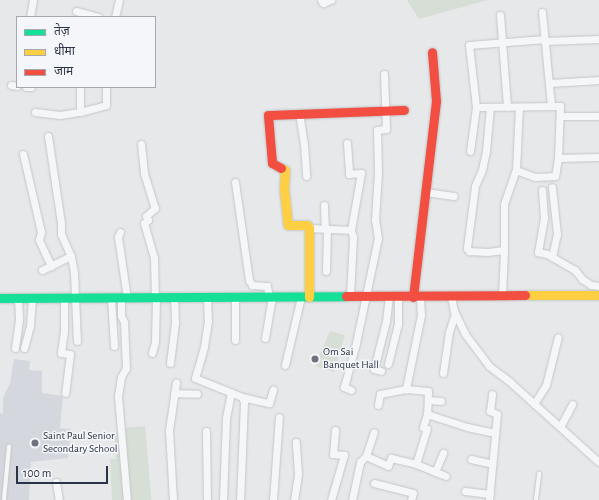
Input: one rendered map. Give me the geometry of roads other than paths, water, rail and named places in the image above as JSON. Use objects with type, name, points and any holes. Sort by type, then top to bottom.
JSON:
[{"type":"street","points":[[30,16],[33,0]]},
{"type":"street","points":[[115,16],[120,0]]},
{"type":"street","points":[[320,0],[323,3],[331,0]]},
{"type":"street","points":[[76,11],[94,16]]},
{"type":"street","points":[[542,12],[551,105]]},
{"type":"street","points":[[500,15],[507,107]]},
{"type":"street","points":[[470,151],[476,107],[469,45],[503,41],[599,39]]},
{"type":"street","points":[[406,389],[421,315],[417,297],[425,192],[436,101],[432,52]]},
{"type":"street","points":[[351,390],[344,387],[356,343],[378,238],[375,220],[378,174],[377,130],[386,129],[384,74]]},
{"type":"street","points":[[550,83],[599,80]]},
{"type":"street","points":[[80,88],[80,112]]},
{"type":"street","points":[[34,112],[60,115],[80,112],[106,105],[106,88]]},
{"type":"street","points":[[476,107],[560,106],[558,158],[555,176],[534,177],[516,170]]},
{"type":"street","points":[[490,107],[486,151],[482,170],[475,186],[467,248],[469,251],[487,252],[504,250]]},
{"type":"street","points":[[502,296],[504,204],[516,170],[519,107]]},
{"type":"street","points":[[351,230],[308,228],[307,225],[288,224],[284,189],[285,170],[272,163],[268,115],[299,112],[404,110]]},
{"type":"street","points":[[299,112],[304,144],[306,176]]},
{"type":"street","points":[[560,116],[599,116]]},
{"type":"street","points":[[48,136],[61,223],[60,234],[71,256],[74,273],[77,341]]},
{"type":"street","points":[[347,143],[349,174],[361,173],[351,230],[353,237],[350,297]]},
{"type":"street","points":[[141,144],[144,173],[155,208],[146,216],[148,220],[144,223],[154,258],[157,322],[152,352]]},
{"type":"street","points":[[23,154],[41,232],[39,240],[51,266]]},
{"type":"street","points":[[558,158],[599,157]]},
{"type":"street","points":[[235,182],[249,280],[252,285],[267,286],[270,297],[265,338]]},
{"type":"street","points":[[552,187],[557,234],[552,257]]},
{"type":"street","points":[[542,190],[544,218],[538,252],[552,257],[575,270],[582,279],[591,285],[599,286]]},
{"type":"street","points":[[425,192],[454,196]]},
{"type":"street","points":[[324,205],[326,229],[326,271]]},
{"type":"street","points":[[285,365],[305,297],[308,228]]},
{"type":"street","points":[[120,232],[118,237],[124,298],[121,316],[124,322],[126,368],[121,377],[118,396],[127,500]]},
{"type":"street","points":[[42,270],[71,256]]},
{"type":"street","points":[[0,298],[451,297],[599,295]]},
{"type":"street","points":[[170,363],[175,323],[174,297]]},
{"type":"street","points":[[208,297],[208,321],[206,334],[195,378],[242,397],[269,403],[273,390]]},
{"type":"street","points":[[235,297],[235,340]]},
{"type":"street","points":[[388,364],[398,324],[393,297]]},
{"type":"street","points":[[381,371],[374,369],[393,297]]},
{"type":"street","points":[[451,297],[455,314],[465,334],[489,366],[510,382],[599,462]]},
{"type":"street","points":[[15,348],[18,298]]},
{"type":"street","points":[[24,348],[30,326],[32,298]]},
{"type":"street","points":[[64,298],[64,331],[61,354],[70,354],[65,393]]},
{"type":"street","points":[[111,298],[114,346]]},
{"type":"street","points":[[443,373],[449,332],[455,314]]},
{"type":"street","points":[[534,404],[546,385],[558,337]]},
{"type":"street","points":[[173,500],[169,430],[176,382]]},
{"type":"street","points":[[378,405],[380,394],[406,389],[428,392],[425,428],[416,464]]},
{"type":"street","points":[[223,500],[226,418],[231,392]]},
{"type":"street","points":[[174,393],[197,394]]},
{"type":"street","points":[[465,491],[489,497],[497,414],[490,411],[492,394]]},
{"type":"street","points":[[240,500],[244,402],[242,397]]},
{"type":"street","points":[[428,400],[441,401]]},
{"type":"street","points":[[560,427],[572,404]]},
{"type":"street","points":[[427,414],[495,433]]},
{"type":"street","points":[[273,500],[279,417]]},
{"type":"street","points":[[331,500],[344,455],[333,454],[335,430]]},
{"type":"street","points":[[206,431],[207,500]]},
{"type":"street","points":[[352,500],[360,462],[366,456],[374,432]]},
{"type":"street","points":[[294,500],[298,474],[296,442]]},
{"type":"street","points":[[436,472],[443,453]]},
{"type":"street","points":[[366,456],[388,466],[391,458],[416,464],[446,476]]},
{"type":"street","points":[[471,459],[492,464]]},
{"type":"street","points":[[56,482],[59,500]]},
{"type":"street","points":[[374,483],[413,492],[411,500]]},
{"type":"lane","points":[[4,500],[9,447]]},
{"type":"lane","points":[[536,500],[539,474]]},
{"type":"place","name":"Om Sai Banquet Hall","points":[[315,359]]},
{"type":"place","name":"Saint Paul Senior Secondary School","points":[[35,443]]}]
